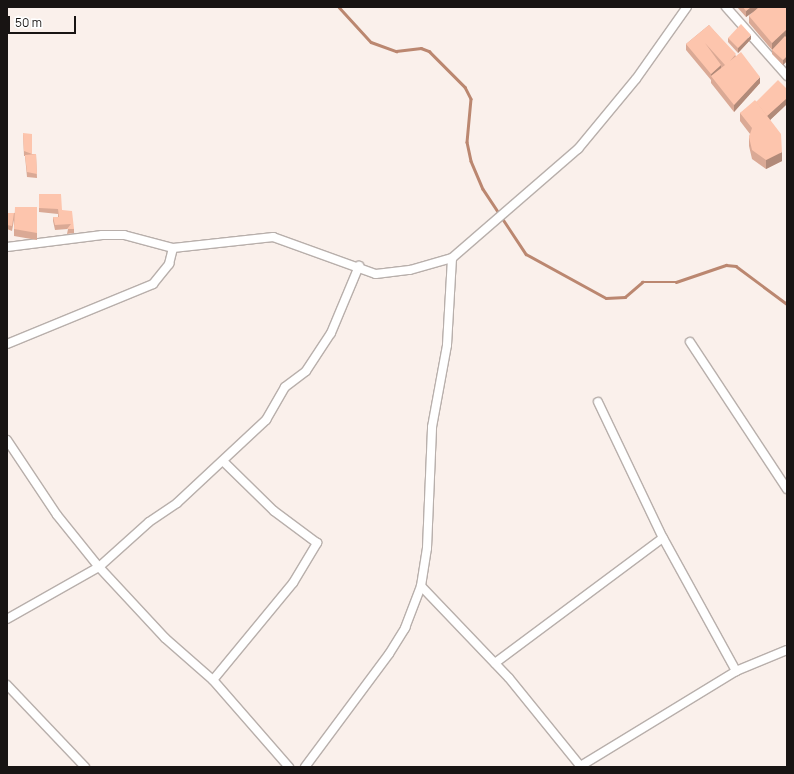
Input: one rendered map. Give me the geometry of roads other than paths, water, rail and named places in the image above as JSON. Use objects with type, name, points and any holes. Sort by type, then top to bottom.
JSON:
[{"type":"street","points":[[7,247],[102,235],[124,235],[173,248],[273,237],[383,273],[410,270],[452,258],[490,228],[578,149],[636,79],[687,7]]},
{"type":"street","points":[[726,7],[787,76]]},
{"type":"street","points":[[7,344],[153,284],[169,264],[173,248]]},
{"type":"street","points":[[305,767],[389,654],[405,628],[421,586],[432,427],[447,345],[452,258]]},
{"type":"street","points":[[7,619],[99,567],[223,461],[266,420],[285,387],[297,380],[317,356],[331,333],[359,266]]},
{"type":"street","points":[[690,342],[787,489]]},
{"type":"street","points":[[598,402],[663,538],[736,671]]},
{"type":"street","points":[[7,440],[57,515],[99,567],[166,638],[213,680],[289,767]]},
{"type":"street","points":[[213,680],[293,583],[317,543],[274,511],[223,461]]},
{"type":"street","points":[[495,663],[663,538]]},
{"type":"street","points":[[421,586],[495,663],[580,767],[736,671],[787,650]]},
{"type":"street","points":[[7,685],[85,767]]},
{"type":"waterway","points":[[339,7],[371,42],[396,51],[421,48],[429,51],[465,87],[471,99],[467,142],[471,161],[483,189],[526,254],[606,298],[625,297],[642,282],[676,282],[726,265],[736,266],[787,304]]}]
